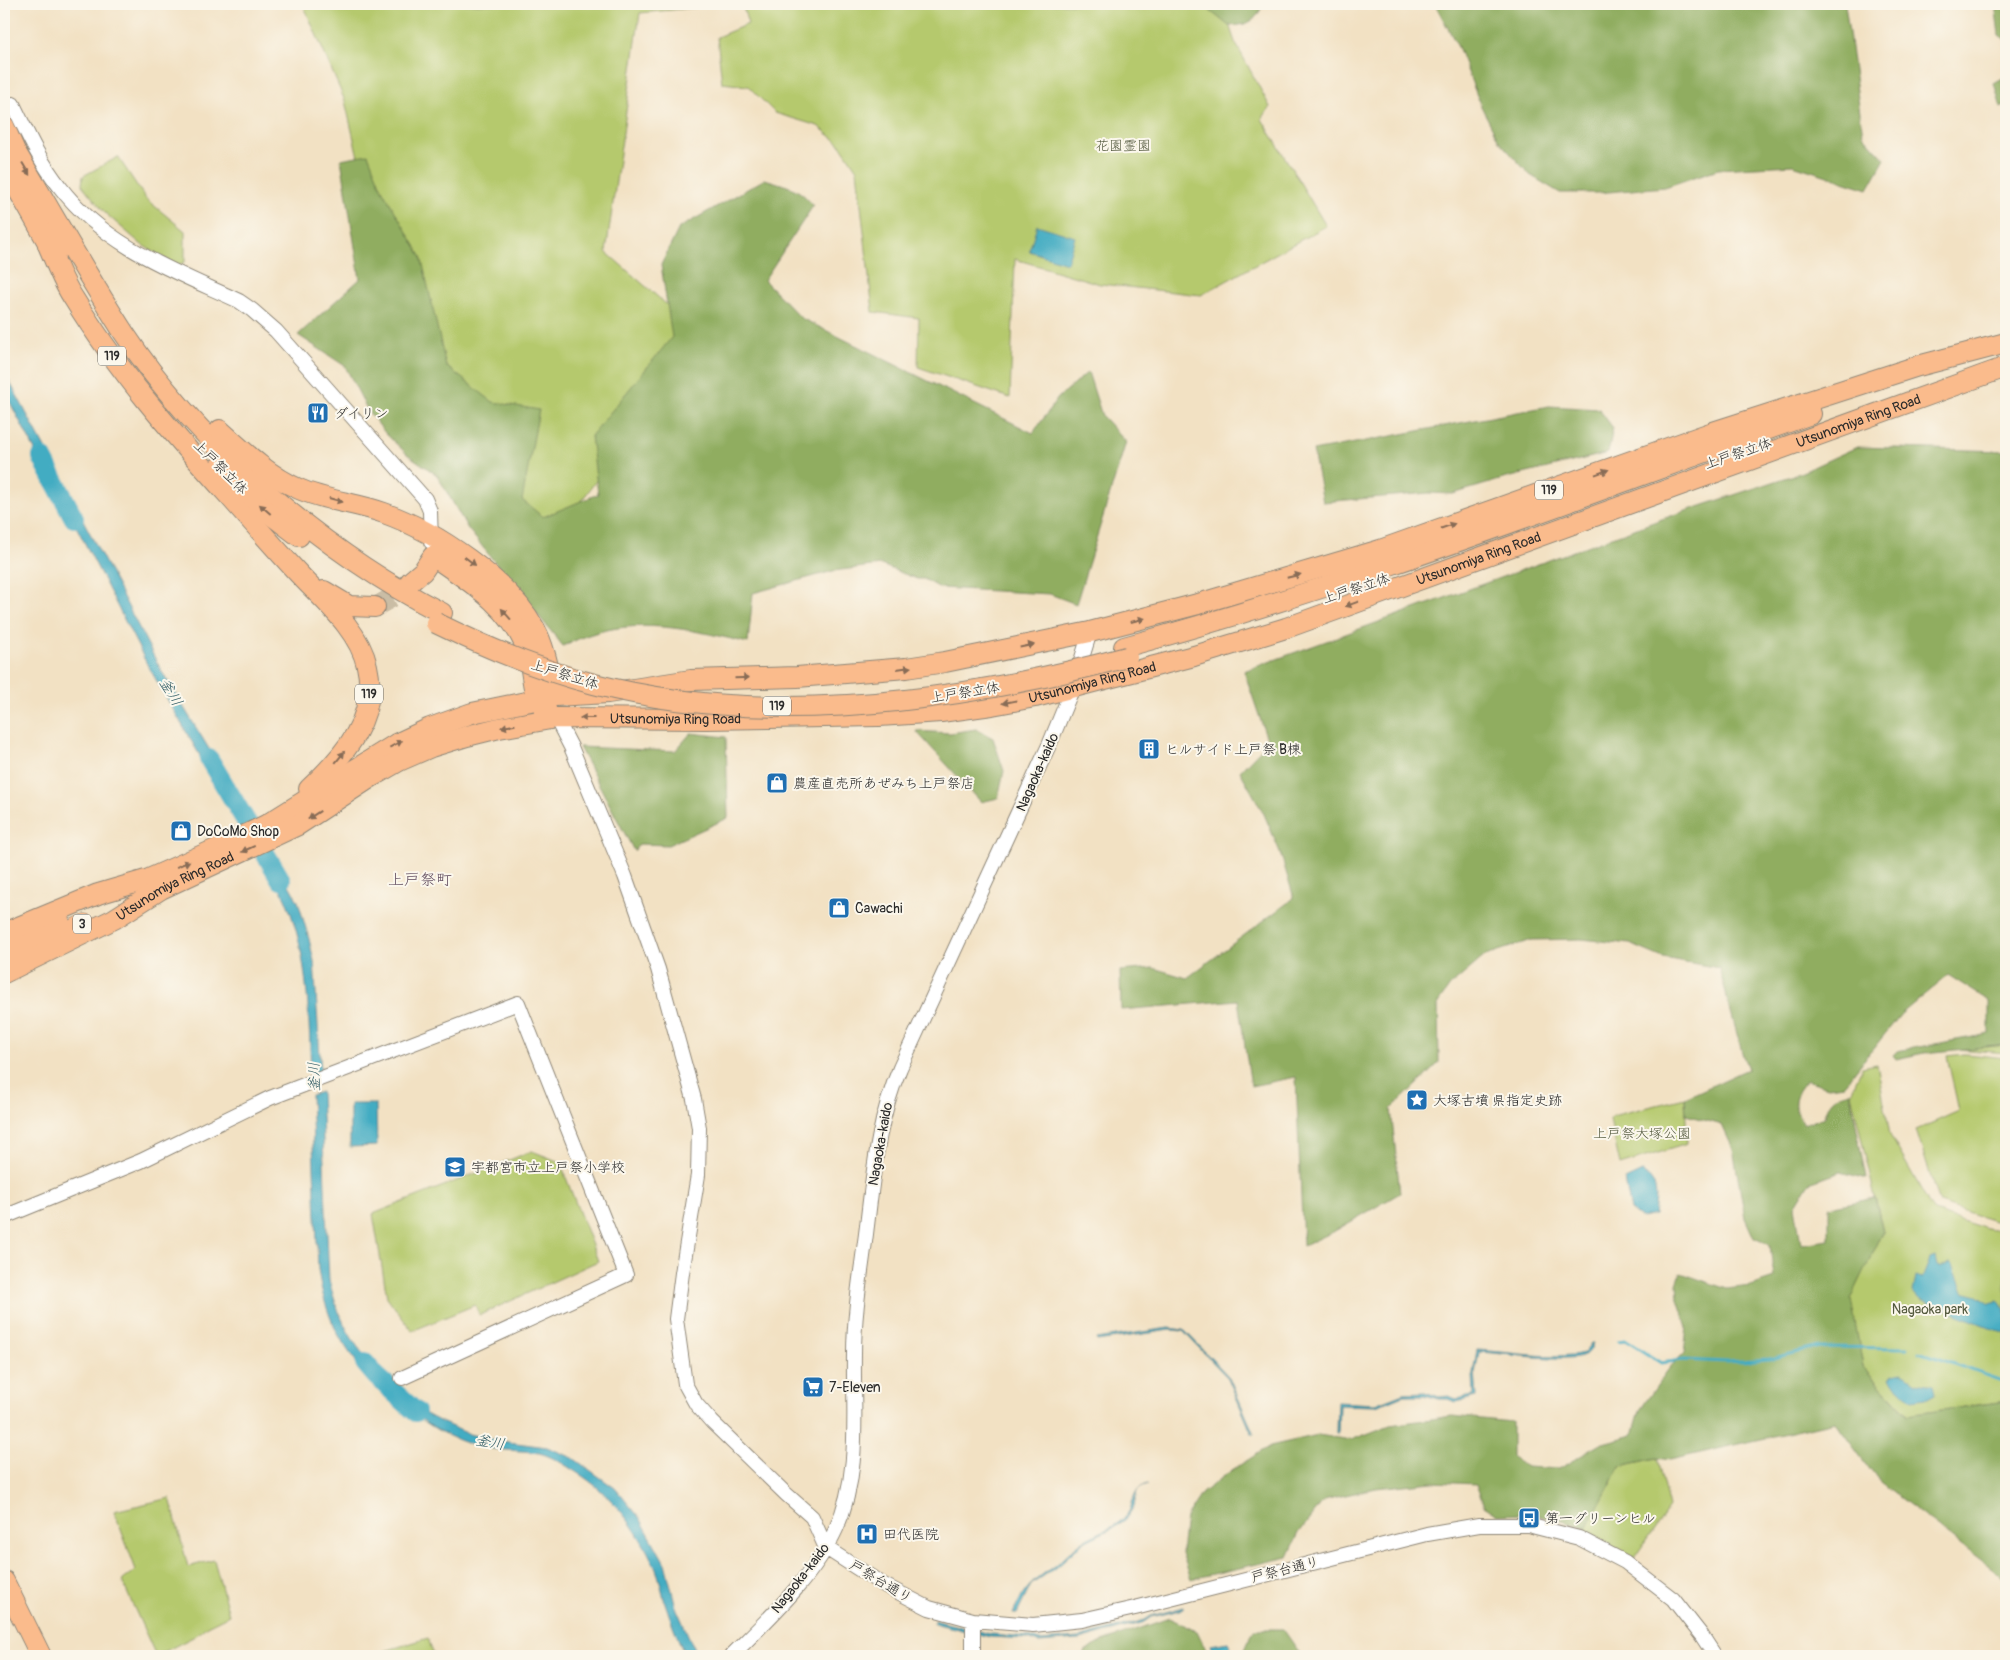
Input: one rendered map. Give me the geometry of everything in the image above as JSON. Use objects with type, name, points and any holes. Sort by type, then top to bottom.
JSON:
[{"type":"highway","name":"119","points":[[4,126],[15,151],[96,286],[177,388],[207,444],[281,554],[347,626],[363,651],[367,665],[370,694],[363,722],[343,754],[270,832]]},
{"type":"highway","name":"119","points":[[4,166],[48,245],[73,298],[117,362],[152,408],[207,444],[261,465],[300,489],[383,512],[430,533],[474,564],[518,603],[535,629],[544,653],[546,697]]},
{"type":"highway","name":"Utsunomiya Ring Road","points":[[155,884],[270,832],[396,744],[430,728],[472,713],[546,697],[608,693],[692,680],[797,677],[906,668],[1090,632],[1198,604],[1380,550],[1713,432],[1918,366],[2006,343]]},
{"type":"highway","name":"上戸祭立体","points":[[207,444],[269,513],[314,548],[404,606],[439,618],[500,653],[594,684],[644,694],[738,705],[827,706],[943,696],[1060,675],[1181,632],[1329,585],[1900,383],[2006,348]]},
{"type":"highway","name":"上戸祭立体","points":[[1126,652],[1240,625],[1388,577],[1926,388],[2006,365]]},
{"type":"highway","name":"Utsunomiya Ring Road","points":[[270,832],[298,825],[372,776],[399,761],[431,747],[499,728],[556,718],[706,719],[879,716],[941,712],[1035,697],[1194,656],[1286,628],[2006,365]]},
{"type":"highway","name":"119","points":[[281,554],[319,588],[337,600],[349,606],[375,607]]},
{"type":"highway","points":[[410,582],[423,571],[433,556],[480,589],[511,621],[527,650],[533,672],[556,718]]},
{"type":"highway","name":"119","points":[[4,933],[98,894],[155,884]]},
{"type":"highway","name":"119","points":[[4,973],[114,919],[155,884]]},
{"type":"highway","points":[[4,1581],[41,1656]]},
{"type":"main road","name":"Utsunomiya Ring Road","points":[[4,945],[155,884]]},
{"type":"main road","name":"Utsunomiya Ring Road","points":[[4,960],[155,884]]},
{"type":"street","points":[[13,104],[35,151],[60,188],[98,227],[148,260],[239,300],[276,331],[425,499],[430,511],[433,556]]},
{"type":"street","name":"Nagaoka-kaido","points":[[731,1656],[768,1619],[826,1548],[844,1508],[855,1449],[854,1352],[860,1283],[878,1142],[888,1099],[1034,779],[1073,687],[1090,632]]},
{"type":"street","points":[[556,718],[571,747],[625,876],[658,970],[691,1081],[699,1128],[698,1175],[676,1319],[685,1384],[696,1404],[712,1422],[812,1518],[826,1548]]},
{"type":"street","points":[[4,1217],[141,1161],[270,1098],[518,1003],[626,1275],[402,1378]]},
{"type":"street","name":"戸祭台通り","points":[[826,1548],[908,1599],[929,1608],[973,1620],[1033,1625],[1082,1620],[1427,1534],[1479,1525],[1528,1525],[1578,1538],[1625,1562],[1673,1599],[1715,1656]]},
{"type":"street","points":[[973,1620],[973,1656]]},
{"type":"green space","points":[[303,4],[712,4],[712,6],[640,13],[606,252],[696,330],[637,424],[549,546],[398,328],[345,101]]},
{"type":"green space","name":"花園霊園","points":[[742,4],[1222,4],[1235,42],[1270,107],[1262,119],[1326,226],[1201,295],[1100,284],[1015,259],[1010,398],[918,367],[919,318],[873,312],[857,170],[839,143],[818,126],[775,113],[748,86],[722,83],[717,37],[748,24]]},
{"type":"green space","points":[[1208,4],[1263,4],[1254,19],[1241,25],[1229,26],[1209,10]]},
{"type":"green space","points":[[1435,4],[1845,4],[1863,135],[1885,159],[1868,189],[1793,165],[1718,169],[1665,187],[1597,193],[1560,193],[1530,175],[1499,141],[1481,106],[1459,49]]},
{"type":"green space","points":[[1995,4],[2006,4],[2006,40],[1999,35]]},
{"type":"green space","points":[[2006,76],[2006,105],[2001,108],[1994,83]]},
{"type":"green space","points":[[368,154],[382,189],[421,256],[446,366],[493,402],[539,410],[522,500],[543,517],[598,494],[591,436],[672,337],[661,265],[679,228],[765,179],[798,191],[813,206],[764,280],[801,318],[1033,433],[1058,398],[1088,372],[1102,416],[1126,442],[1076,604],[1050,594],[940,588],[924,579],[917,579],[881,565],[833,571],[753,593],[748,643],[710,634],[652,626],[614,629],[595,633],[563,646],[468,529],[437,475],[407,454],[386,434],[368,411],[345,366],[298,335],[360,279],[341,159]]},
{"type":"green space","points":[[118,157],[146,199],[185,231],[185,262],[177,266],[142,245],[105,213],[82,185],[83,176]]},
{"type":"green space","points":[[1549,406],[1599,409],[1613,428],[1608,453],[1503,479],[1453,494],[1429,493],[1323,502],[1313,451]]},
{"type":"green space","points":[[1857,447],[2006,451],[2006,1045],[1924,1053],[1896,1059],[1893,1055],[1897,1051],[1989,1034],[1989,1001],[1948,975],[1901,1014],[1844,1085],[1828,1087],[1807,1080],[1798,1092],[1795,1102],[1795,1107],[1803,1125],[1825,1117],[1828,1106],[1836,1097],[1850,1092],[1866,1179],[1841,1172],[1809,1183],[1795,1206],[1801,1244],[1829,1240],[1829,1207],[1875,1198],[1883,1232],[1851,1299],[1863,1367],[1908,1415],[2006,1401],[2006,1579],[1880,1483],[1835,1422],[1670,1460],[1657,1458],[1620,1466],[1587,1528],[1545,1516],[1525,1514],[1498,1515],[1484,1506],[1476,1484],[1432,1482],[1376,1488],[1324,1500],[1299,1533],[1288,1557],[1191,1579],[1182,1553],[1186,1517],[1202,1493],[1232,1470],[1270,1446],[1318,1435],[1351,1440],[1390,1425],[1452,1416],[1512,1422],[1512,1457],[1526,1467],[1558,1469],[1603,1443],[1633,1435],[1640,1410],[1670,1367],[1684,1353],[1687,1327],[1678,1299],[1677,1284],[1681,1273],[1727,1289],[1750,1286],[1774,1278],[1770,1245],[1754,1238],[1745,1218],[1733,1149],[1722,1125],[1686,1115],[1685,1098],[1748,1069],[1719,968],[1663,958],[1630,944],[1581,939],[1532,940],[1486,955],[1450,986],[1438,1003],[1439,1063],[1391,1109],[1400,1193],[1333,1232],[1303,1246],[1296,1077],[1251,1086],[1238,1000],[1121,1010],[1120,971],[1153,968],[1187,978],[1294,898],[1280,852],[1264,814],[1240,771],[1268,742],[1244,671],[1659,520],[1800,473]]},
{"type":"green space","points":[[976,729],[993,738],[1004,771],[998,798],[981,802],[916,731],[950,733]]},
{"type":"green space","points":[[691,733],[726,737],[728,818],[668,845],[639,844],[634,851],[579,747],[675,751]]},
{"type":"green space","points":[[2006,1045],[2006,1053],[1957,1049]]},
{"type":"green space","points":[[1965,1054],[2006,1058],[2006,1219],[1994,1221],[1939,1203],[1916,1130],[1959,1111],[1947,1056]]},
{"type":"green space","name":"Nagaoka park","points":[[1877,1064],[1890,1135],[1934,1212],[1990,1230],[2006,1228],[2006,1401],[1909,1415],[1863,1367],[1850,1299],[1883,1232],[1851,1093],[1862,1067]]},
{"type":"green space","name":"上戸祭大塚公園","points":[[1685,1098],[1687,1144],[1620,1165],[1610,1120],[1612,1116]]},
{"type":"green space","points":[[532,1151],[560,1162],[598,1261],[480,1315],[475,1305],[412,1331],[387,1297],[373,1214]]},
{"type":"green space","points":[[1657,1458],[1669,1508],[1634,1558],[1585,1531],[1620,1466]]},
{"type":"green space","points":[[170,1498],[188,1567],[214,1560],[229,1615],[207,1626],[195,1636],[156,1656],[122,1581],[136,1570],[114,1511]]},
{"type":"green space","points":[[1169,1618],[1197,1631],[1209,1656],[1084,1656],[1084,1652],[1102,1642]]},
{"type":"green space","points":[[1254,1629],[1283,1629],[1302,1656],[1246,1656],[1244,1652]]},
{"type":"green space","points":[[428,1638],[434,1656],[368,1656]]},
{"type":"water","points":[[1037,225],[1075,237],[1067,263],[1029,251]]},
{"type":"water","points":[[4,371],[61,478],[52,483],[4,391]]},
{"type":"water","points":[[68,491],[161,670],[228,780],[218,787],[147,664],[60,495]]},
{"type":"water","points":[[233,789],[250,817],[238,824],[222,795]]},
{"type":"water","points":[[273,856],[298,901],[314,961],[321,1073],[311,1076],[305,974],[297,934],[286,900],[263,860]]},
{"type":"water","points":[[321,1092],[329,1280],[338,1310],[350,1335],[366,1357],[388,1379],[376,1384],[354,1358],[337,1332],[330,1318],[321,1287],[318,1269],[311,1095]]},
{"type":"water","points":[[350,1104],[376,1104],[377,1146],[350,1147]]},
{"type":"water","points":[[1642,1172],[1652,1181],[1656,1196],[1654,1215],[1641,1218],[1631,1211],[1625,1180]]},
{"type":"water","points":[[1935,1257],[1937,1266],[1940,1267],[1950,1263],[1953,1265],[1963,1291],[1978,1295],[1990,1303],[1998,1301],[2006,1308],[2006,1334],[1919,1299],[1913,1292],[1916,1277],[1922,1279],[1930,1259]]},
{"type":"water","points":[[1169,1328],[1184,1330],[1229,1377],[1254,1434],[1252,1434],[1228,1378],[1183,1331],[1170,1330],[1097,1341],[1096,1339]]},
{"type":"water","points":[[1593,1343],[1588,1353],[1563,1358],[1479,1352],[1475,1373],[1477,1397],[1456,1402],[1425,1395],[1403,1395],[1376,1406],[1339,1405],[1338,1433],[1336,1433],[1337,1402],[1375,1404],[1403,1393],[1425,1392],[1439,1397],[1449,1396],[1456,1399],[1474,1396],[1473,1373],[1477,1350],[1559,1356],[1584,1353]]},
{"type":"water","points":[[1902,1373],[1915,1382],[1933,1385],[1935,1393],[1926,1398],[1912,1400],[1890,1379],[1893,1375]]},
{"type":"water","points":[[402,1391],[424,1413],[441,1422],[469,1434],[493,1440],[547,1447],[573,1458],[615,1488],[640,1518],[665,1563],[676,1607],[697,1656],[685,1656],[665,1603],[657,1571],[641,1539],[623,1514],[601,1491],[567,1466],[544,1454],[500,1450],[473,1445],[436,1429],[392,1396]]},
{"type":"water","points":[[1137,1491],[1134,1506],[1126,1519],[1115,1527],[1084,1542],[1056,1567],[1031,1585],[1017,1614],[1013,1614],[1021,1598],[1034,1581],[1083,1541],[1114,1526],[1123,1519],[1130,1509]]},
{"type":"water","points":[[1184,1607],[1184,1609],[1152,1617],[1145,1622],[1079,1640],[1039,1643],[1028,1639],[990,1637],[934,1623],[934,1620],[990,1634],[1028,1637],[1040,1641],[1079,1638]]},
{"type":"water","points":[[1228,1642],[1235,1656],[1215,1656],[1211,1645]]},
{"type":"waterway","name":"釜川","points":[[42,457],[74,518]]},
{"type":"waterway","name":"釜川","points":[[209,759],[281,880]]},
{"type":"waterway","points":[[1618,1341],[1625,1340],[1661,1363],[1683,1360],[1727,1362],[1769,1359],[1820,1347],[1907,1348]]},
{"type":"waterway","points":[[1919,1352],[2006,1382]]},
{"type":"waterway","name":"釜川","points":[[365,1363],[376,1376],[416,1412]]},
{"type":"tunnel","points":[[375,607],[395,596],[410,582]]},
{"type":"place","name":"ダイリン","points":[[318,413]]},
{"type":"place","name":"ヒルサイド上戸祭 B棟","points":[[1149,749]]},
{"type":"place","name":"農産直売所あぜみち上戸祭店","points":[[777,783]]},
{"type":"place","name":"DoCoMo Shop","points":[[181,831]]},
{"type":"place","name":"Cawachi","points":[[839,908]]},
{"type":"place","name":"大塚古墳 県指定史跡","points":[[1417,1100]]},
{"type":"place","name":"宇都宮市立上戸祭小学校","points":[[455,1167]]},
{"type":"place","name":"7-Eleven","points":[[813,1387]]},
{"type":"place","name":"第一グリーンヒル","points":[[1529,1518]]},
{"type":"place","name":"田代医院","points":[[867,1534]]},
{"type":"district","name":"上戸祭町","points":[[420,879]]}]
